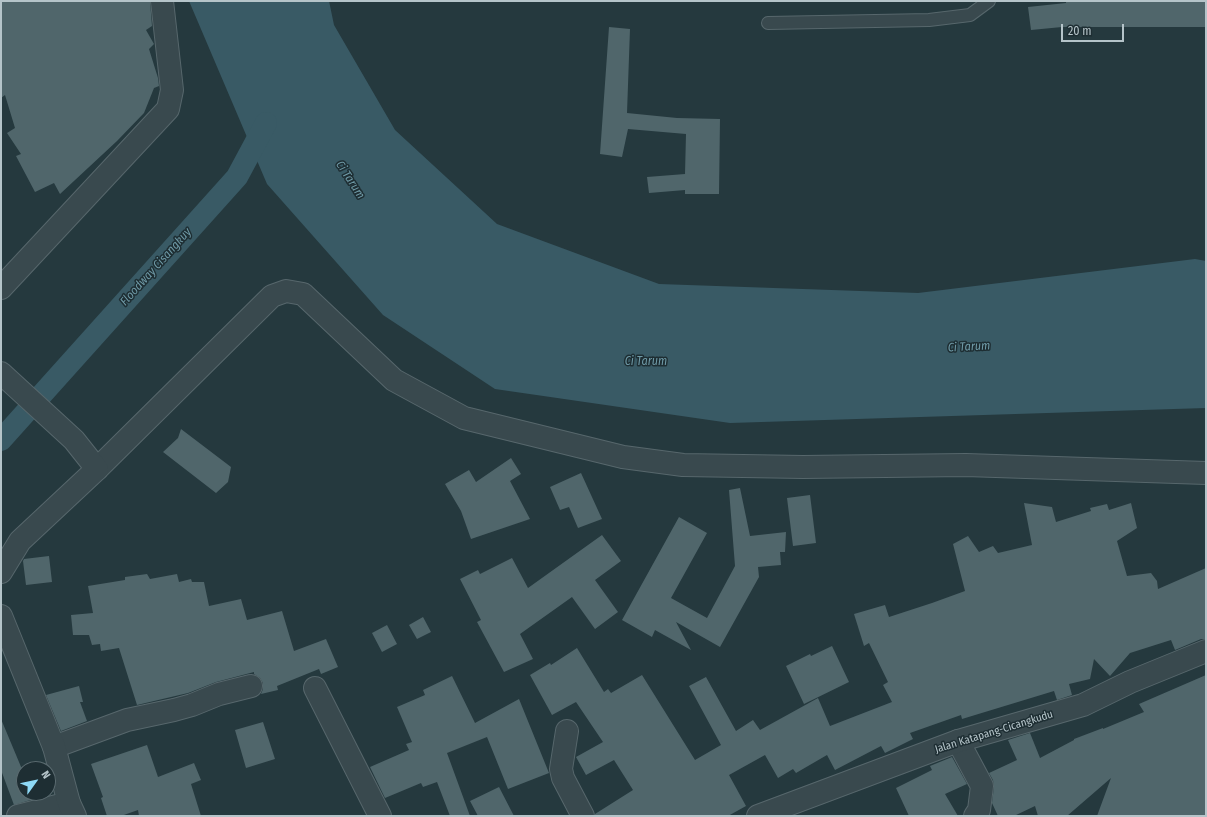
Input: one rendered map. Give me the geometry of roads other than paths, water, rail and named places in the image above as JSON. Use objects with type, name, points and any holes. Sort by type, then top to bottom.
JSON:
[{"type":"street","points":[[1,288],[168,109],[172,90],[162,1]]},
{"type":"street","points":[[1,572],[20,541],[97,469],[272,296],[286,291],[303,294],[394,380],[464,418],[623,457],[683,466],[803,467],[966,465],[1206,473]]},
{"type":"street","points":[[1,373],[74,440],[97,469]]},
{"type":"street","points":[[1,616],[54,747],[72,809],[18,816]]},
{"type":"street","name":"Jalan Katapang-Cicangkudu","points":[[758,816],[958,741],[1083,705],[1130,682],[1206,652]]},
{"type":"street","points":[[54,747],[127,720],[192,706],[219,694],[251,686]]},
{"type":"street","points":[[315,688],[380,816]]},
{"type":"street","points":[[567,731],[561,769],[563,778],[583,816]]},
{"type":"street","points":[[958,741],[982,786],[979,810],[975,816]]},
{"type":"lane","points":[[768,23],[929,20],[970,15],[989,1]]},
{"type":"water","name":"Ci Tarum","points":[[189,1],[329,1],[334,25],[395,130],[497,224],[659,284],[918,293],[1195,259],[1206,261],[1206,408],[730,423],[495,389],[383,315],[267,184]]},
{"type":"waterway","name":"Floodway Cisangkuy","points":[[1,440],[237,177],[266,123]]}]
